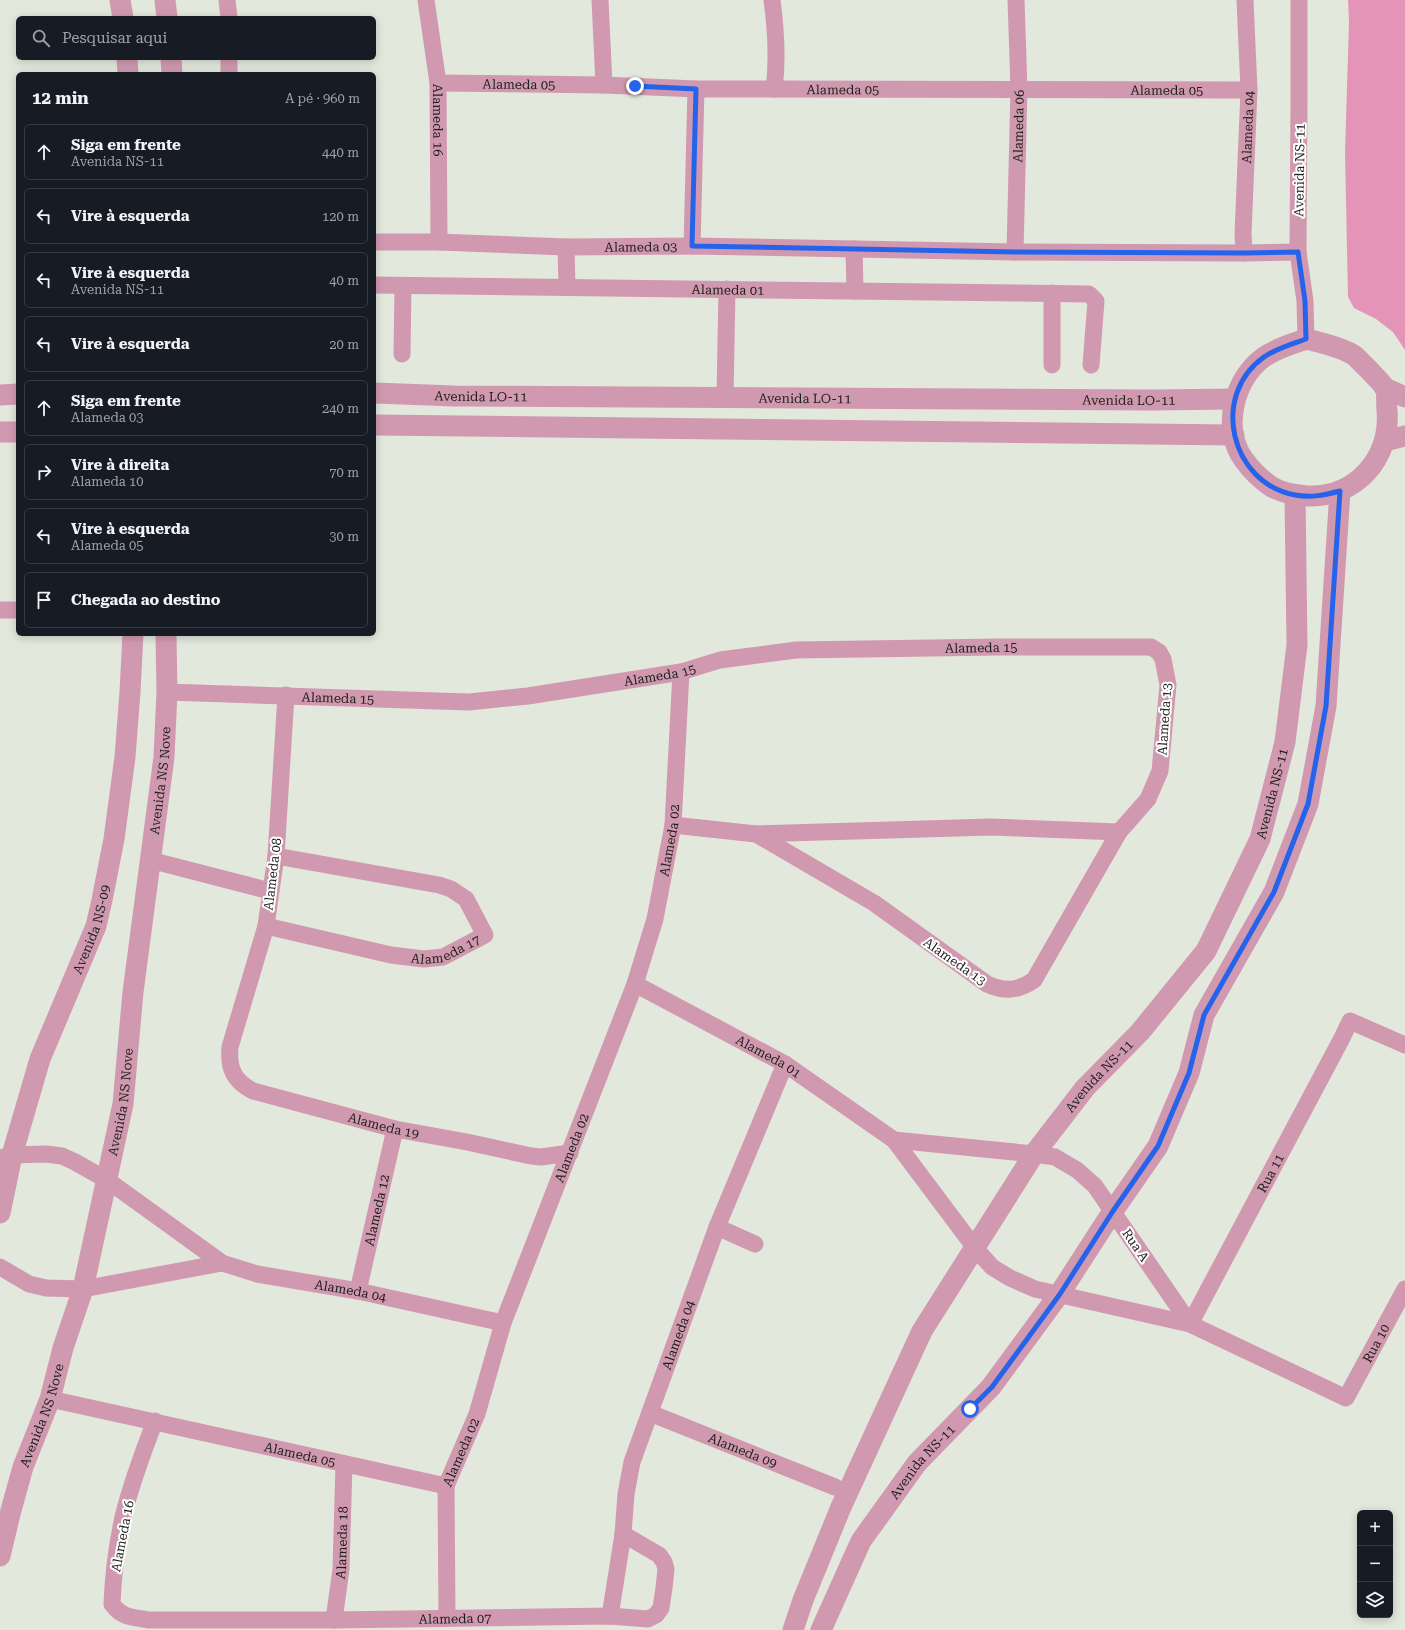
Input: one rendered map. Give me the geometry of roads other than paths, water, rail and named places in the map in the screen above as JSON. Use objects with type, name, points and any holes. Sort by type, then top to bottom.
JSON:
[{"type":"street","points":[[120,0],[123,16]]},
{"type":"street","points":[[165,0],[167,16]]},
{"type":"street","points":[[227,0],[229,16]]},
{"type":"street","name":"Alameda 16","points":[[426,0],[438,83],[439,242]]},
{"type":"street","points":[[600,0],[604,85]]},
{"type":"street","points":[[772,0],[777,49],[777,66],[774,89]]},
{"type":"street","name":"Alameda 06","points":[[1015,252],[1019,89],[1016,0]]},
{"type":"street","name":"Alameda 04","points":[[1244,253],[1243,234],[1249,90],[1245,0]]},
{"type":"street","name":"Avenida NS-11","points":[[1299,0],[1298,252],[1305,301],[1306,339]]},
{"type":"street","points":[[127,60],[128,72]]},
{"type":"street","points":[[171,60],[172,72]]},
{"type":"street","points":[[229,72],[230,60]]},
{"type":"street","name":"Alameda 05","points":[[438,83],[604,85],[696,89],[1249,90]]},
{"type":"street","points":[[692,246],[696,89]]},
{"type":"street","name":"Alameda 03","points":[[376,242],[439,242],[566,247],[692,246],[1015,252],[1298,252]]},
{"type":"street","points":[[566,247],[567,287]]},
{"type":"street","points":[[854,249],[855,291]]},
{"type":"street","name":"Alameda 01","points":[[376,285],[1089,294],[1096,301],[1092,365]]},
{"type":"street","points":[[402,354],[403,286]]},
{"type":"street","points":[[725,397],[727,289]]},
{"type":"street","points":[[1052,293],[1052,365]]},
{"type":"street","points":[[1385,388],[1388,422],[1385,441],[1375,462],[1370,468],[1360,479],[1340,491],[1318,496],[1295,495],[1274,488],[1255,474],[1242,456],[1234,435],[1232,417],[1235,399],[1251,369],[1264,357],[1279,348],[1306,339],[1326,344],[1353,355],[1385,388],[1405,397]]},
{"type":"street","name":"Avenida LO-11","points":[[376,393],[454,396],[1153,400],[1235,399]]},
{"type":"street","points":[[0,395],[16,394]]},
{"type":"street","points":[[376,425],[1234,435]]},
{"type":"street","points":[[0,432],[16,432]]},
{"type":"street","points":[[1385,441],[1405,436]]},
{"type":"street","name":"Avenida NS-11","points":[[821,1630],[861,1541],[917,1463],[992,1387],[1060,1294],[1113,1211],[1158,1146],[1189,1073],[1204,1015],[1274,892],[1308,804],[1326,706],[1340,491]]},
{"type":"street","name":"Avenida NS-11","points":[[793,1630],[803,1600],[841,1507],[922,1331],[1034,1154],[1085,1088],[1140,1032],[1206,951],[1260,839],[1285,742],[1297,645],[1295,495]]},
{"type":"street","points":[[0,610],[16,610]]},
{"type":"street","name":"Avenida NS-09","points":[[0,1213],[6,1156],[40,1059],[96,926],[102,900],[114,839],[124,757],[130,692],[133,636]]},
{"type":"street","name":"Avenida NS Nove","points":[[0,1556],[23,1467],[50,1399],[63,1348],[83,1289],[123,1104],[133,992],[164,757],[167,692],[166,636]]},
{"type":"street","name":"Alameda 15","points":[[167,692],[468,702],[528,696],[681,672],[720,660],[796,650],[999,647],[1151,647]]},
{"type":"street","name":"Alameda 13","points":[[756,834],[874,903],[986,984],[1005,990],[1017,989],[1026,985],[1034,980],[1119,832],[1148,799],[1160,771],[1168,684],[1163,659],[1159,652],[1151,647]]},
{"type":"street","name":"Alameda 02","points":[[447,1618],[446,1486],[476,1414],[503,1323],[570,1153],[634,984],[655,919],[673,825],[681,672]]},
{"type":"street","name":"Alameda 08","points":[[230,1048],[266,926],[276,856],[286,695]]},
{"type":"street","name":"Alameda 13","points":[[673,825],[756,834],[991,827],[1119,832]]},
{"type":"street","name":"Alameda 17","points":[[266,926],[391,955],[424,959],[443,957],[485,935],[466,899],[451,889],[439,885],[276,856]]},
{"type":"street","points":[[150,860],[270,891]]},
{"type":"street","name":"Alameda 01","points":[[634,984],[785,1064],[894,1140]]},
{"type":"street","name":"Rua 11","points":[[1190,1324],[1350,1021],[1405,1045]]},
{"type":"street","name":"Alameda 19","points":[[230,1048],[229,1060],[231,1070],[244,1086],[253,1091],[395,1129],[467,1142],[531,1156],[541,1157],[570,1153]]},
{"type":"street","name":"Alameda 04","points":[[610,1616],[623,1534],[626,1494],[632,1462],[717,1227],[785,1064]]},
{"type":"street","name":"Alameda 12","points":[[358,1291],[395,1129]]},
{"type":"street","points":[[894,1140],[975,1248],[992,1267],[1010,1278],[1035,1289],[1190,1324]]},
{"type":"street","name":"Rua A","points":[[894,1140],[1055,1157],[1077,1170],[1095,1186],[1190,1324]]},
{"type":"street","points":[[6,1156],[46,1154],[62,1156],[107,1180],[222,1263]]},
{"type":"street","points":[[717,1227],[755,1244]]},
{"type":"street","points":[[0,1267],[29,1284],[46,1288],[83,1289],[222,1263]]},
{"type":"street","name":"Alameda 04","points":[[222,1263],[257,1274],[358,1291],[503,1323]]},
{"type":"street","name":"Rua 10","points":[[1190,1324],[1346,1398],[1405,1288]]},
{"type":"street","name":"Alameda 05","points":[[50,1399],[446,1486]]},
{"type":"street","name":"Alameda 09","points":[[650,1413],[835,1487]]},
{"type":"street","name":"Alameda 16","points":[[147,1625],[118,1612],[112,1604],[113,1582],[124,1517],[138,1467],[155,1421]]},
{"type":"street","name":"Alameda 18","points":[[334,1620],[341,1569],[344,1464]]},
{"type":"street","name":"Alameda 07","points":[[147,1625],[334,1620],[610,1616],[648,1619],[656,1615],[661,1608],[666,1569],[664,1562],[659,1555],[623,1534]]}]
